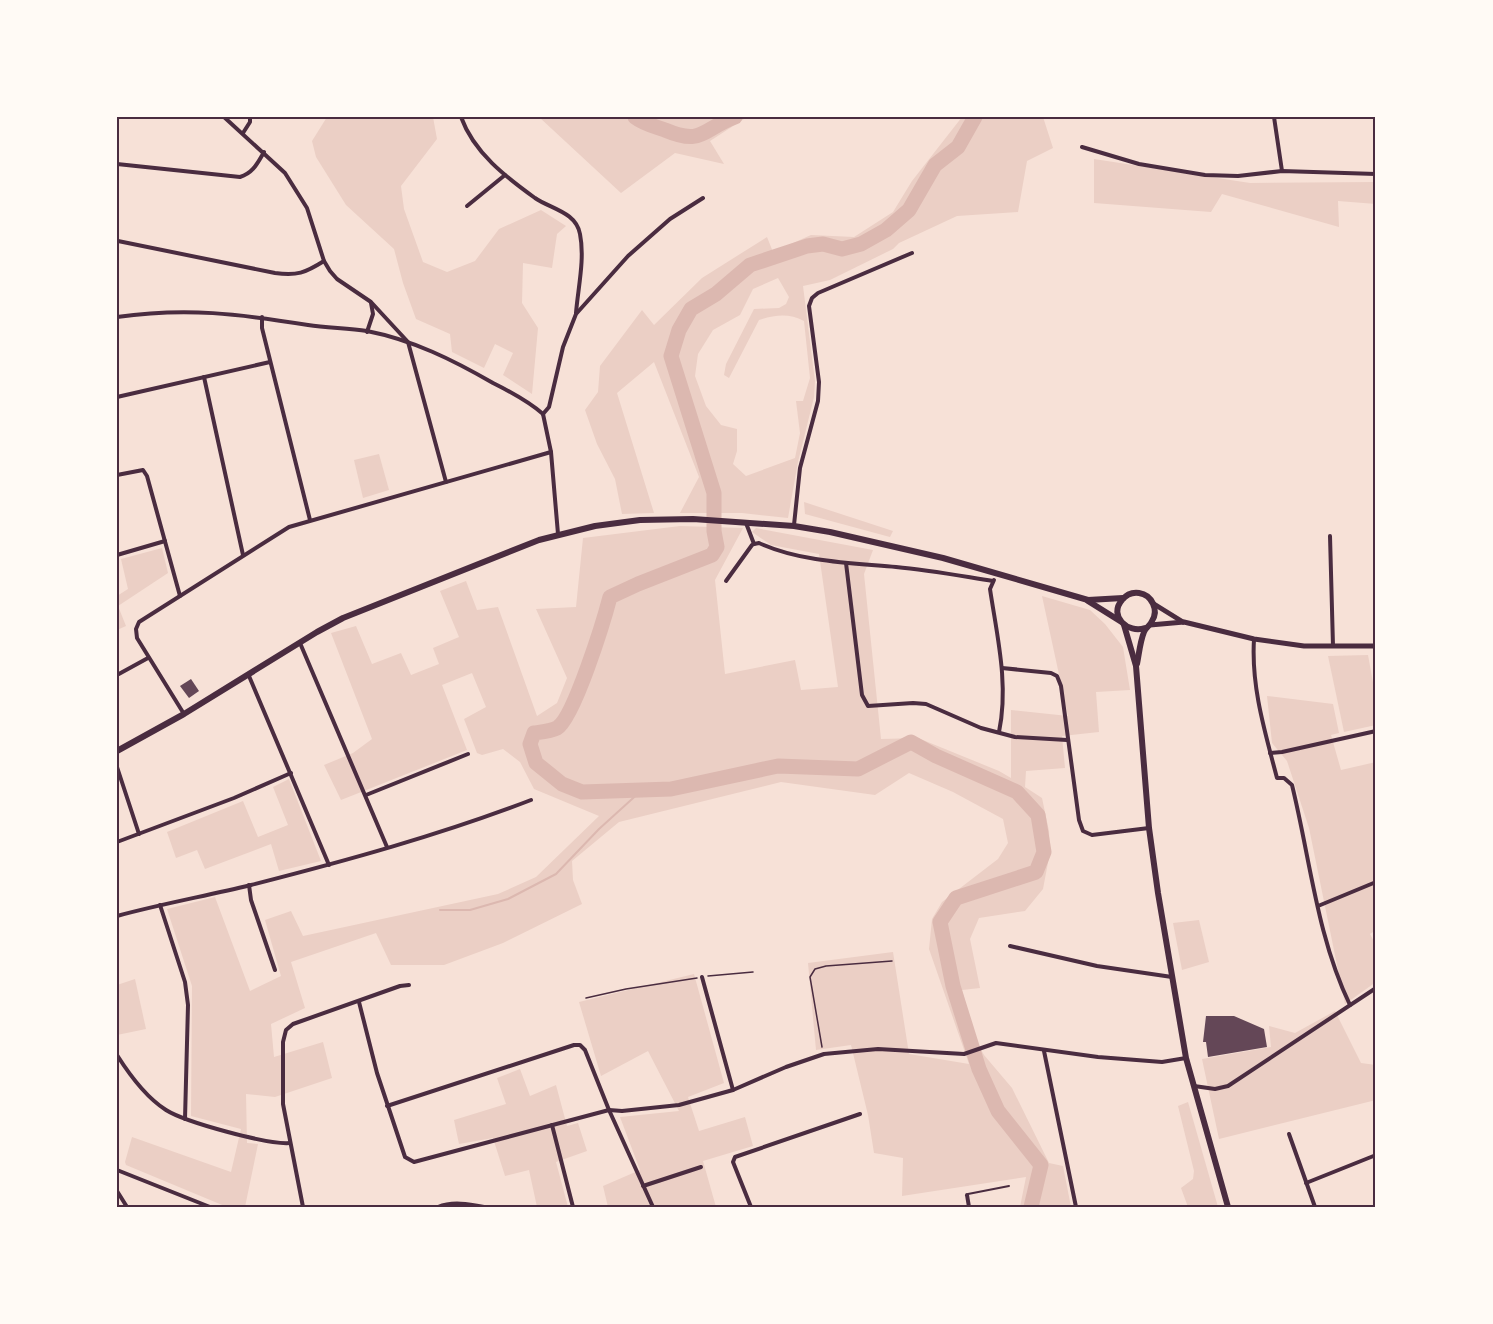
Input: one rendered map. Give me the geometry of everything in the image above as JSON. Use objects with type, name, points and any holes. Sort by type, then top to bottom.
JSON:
[{"type":"main road","points":[[117,751],[249,676],[343,618],[494,557],[558,534],[595,525],[640,520],[693,519],[794,526],[904,548],[997,573],[1088,600],[1134,630],[1148,626]]},
{"type":"main road","points":[[1088,600],[1123,598],[1134,593],[1141,593],[1154,604],[1155,615],[1148,626],[1136,666]]},
{"type":"main road","points":[[1123,598],[1118,610],[1136,666],[1149,828],[1186,1058],[1228,1207]]},
{"type":"street","points":[[224,117],[285,173],[307,208],[324,261],[337,279],[371,302],[408,342],[446,482]]},
{"type":"street","points":[[243,133],[250,122],[250,117]]},
{"type":"street","points":[[461,117],[478,149],[505,175],[538,200],[563,211],[573,220],[580,232],[582,251],[576,314],[562,347],[549,407],[543,414]]},
{"type":"street","points":[[1274,117],[1281,171]]},
{"type":"street","points":[[1082,147],[1138,164],[1205,175],[1238,176],[1281,171],[1376,174]]},
{"type":"street","points":[[117,164],[240,177],[248,174],[254,168],[264,152]]},
{"type":"street","points":[[467,206],[505,175]]},
{"type":"street","points":[[576,314],[628,256],[670,219],[703,198]]},
{"type":"street","points":[[118,241],[294,275],[308,271],[324,261]]},
{"type":"street","points":[[794,526],[800,468],[819,382],[809,306],[812,298],[818,293],[912,253]]},
{"type":"street","points":[[367,332],[373,314],[371,302]]},
{"type":"street","points":[[117,317],[183,311],[262,317],[311,326],[367,332],[408,342],[453,360],[530,403],[543,414],[551,452],[558,534]]},
{"type":"street","points":[[262,317],[262,328],[270,362],[310,520]]},
{"type":"street","points":[[117,397],[270,362]]},
{"type":"street","points":[[204,377],[243,555]]},
{"type":"street","points":[[184,714],[148,658],[138,638],[136,629],[139,622],[289,527],[551,452]]},
{"type":"street","points":[[117,475],[143,470],[147,476],[180,596]]},
{"type":"street","points":[[746,522],[754,544]]},
{"type":"street","points":[[1330,536],[1334,647]]},
{"type":"street","points":[[117,555],[165,541]]},
{"type":"street","points":[[726,581],[752,545],[759,543],[793,554],[846,563],[924,570],[993,581]]},
{"type":"street","points":[[846,563],[862,694],[868,706],[926,704],[981,728],[1015,737],[1067,740]]},
{"type":"street","points":[[997,573],[990,589],[1002,668],[1004,709],[999,732]]},
{"type":"street","points":[[1154,604],[1184,622],[1254,639],[1304,646],[1376,646]]},
{"type":"street","points":[[1148,626],[1184,622]]},
{"type":"street","points":[[1254,639],[1254,681],[1270,753],[1277,778],[1284,778],[1292,785],[1329,948],[1342,989],[1350,1005]]},
{"type":"street","points":[[300,643],[387,847]]},
{"type":"street","points":[[117,675],[148,658]]},
{"type":"street","points":[[1002,668],[1051,673],[1057,676],[1061,686],[1078,820],[1083,831],[1092,835],[1149,828]]},
{"type":"street","points":[[249,676],[329,865]]},
{"type":"street","points":[[1270,753],[1376,731]]},
{"type":"street","points":[[366,795],[468,754]]},
{"type":"street","points":[[117,767],[139,834]]},
{"type":"street","points":[[117,842],[234,798],[291,773]]},
{"type":"street","points":[[117,916],[329,865],[500,812],[531,800]]},
{"type":"street","points":[[1318,906],[1376,882]]},
{"type":"street","points":[[249,885],[251,900],[275,970]]},
{"type":"street","points":[[160,905],[185,982],[188,1005],[185,1119]]},
{"type":"street","points":[[1010,946],[1097,966],[1173,977]]},
{"type":"street","points":[[702,977],[733,1089]]},
{"type":"street","points":[[303,1207],[283,1104],[283,1042],[286,1030],[293,1024],[400,986],[410,985]]},
{"type":"street","points":[[1194,1086],[1215,1089],[1228,1086],[1376,988]]},
{"type":"street","points":[[359,1002],[387,1106],[405,1157],[414,1162],[609,1110],[622,1112],[679,1105],[733,1089],[824,1054],[878,1049],[964,1054],[996,1043],[1009,1043],[1044,1051],[1162,1062],[1186,1058]]},
{"type":"street","points":[[387,1106],[574,1045],[580,1045],[585,1050],[609,1110],[653,1207]]},
{"type":"street","points":[[1044,1051],[1076,1207]]},
{"type":"street","points":[[117,1055],[145,1092],[165,1110],[185,1119],[257,1140],[278,1144],[290,1143]]},
{"type":"street","points":[[751,1207],[734,1162],[735,1157],[860,1114]]},
{"type":"street","points":[[552,1125],[573,1207]]},
{"type":"street","points":[[1289,1134],[1315,1207]]},
{"type":"street","points":[[1306,1183],[1376,1155]]},
{"type":"street","points":[[643,1186],[701,1167]]},
{"type":"street","points":[[117,1170],[210,1207]]},
{"type":"street","points":[[117,1191],[127,1207]]},
{"type":"street","points":[[967,1195],[969,1207]]},
{"type":"street","points":[[438,1207],[446,1204],[470,1204],[484,1207]]},
{"type":"lane","points":[[967,1195],[1010,1186]]},
{"type":"path","points":[[824,1054],[810,977],[815,969],[826,966],[892,962]]},
{"type":"path","points":[[586,998],[702,977],[753,972]]},
{"type":"shaded area","points":[[327,117],[433,117],[437,139],[401,186],[404,209],[423,262],[447,272],[475,261],[499,229],[541,210],[566,226],[557,234],[552,268],[523,263],[522,303],[538,328],[532,394],[503,375],[513,353],[495,344],[484,368],[452,352],[450,334],[416,319],[394,249],[346,205],[316,157],[312,141]]},
{"type":"shaded area","points":[[539,117],[747,117],[710,141],[724,164],[675,153],[621,193]]},
{"type":"shaded area","points":[[962,117],[1043,117],[1053,148],[1027,161],[1018,212],[957,216],[899,243],[893,249],[830,280],[803,286],[815,381],[814,397],[798,462],[788,518],[742,513],[680,513],[699,477],[654,362],[617,393],[654,513],[622,514],[615,479],[597,444],[585,410],[598,392],[600,366],[642,310],[654,325],[702,278],[767,237],[773,252],[811,235],[854,237],[893,212],[912,181]],"holes":[[[778,278],[789,297],[786,304],[779,308],[754,309],[726,364],[724,375],[729,378],[759,320],[782,316],[804,321],[810,378],[803,401],[796,401],[800,433],[795,458],[746,476],[733,464],[737,451],[737,429],[721,425],[706,406],[695,376],[698,354],[713,330],[740,315],[753,289]]]},
{"type":"shaded area","points":[[1094,159],[1250,183],[1376,182],[1376,204],[1338,201],[1339,227],[1222,194],[1211,212],[1094,203]]},
{"type":"shaded area","points":[[379,454],[389,490],[363,498],[354,460]]},
{"type":"shaded area","points":[[804,502],[893,531],[890,537],[805,514]]},
{"type":"shaded area","points":[[680,526],[743,528],[715,580],[725,674],[795,660],[801,690],[838,687],[819,554],[771,545],[752,532],[756,528],[873,550],[864,574],[881,739],[918,738],[1011,778],[1011,710],[1068,716],[1042,596],[1090,610],[1105,624],[1123,647],[1130,690],[1096,692],[1099,732],[1062,736],[1065,768],[1026,771],[1025,787],[1042,798],[1049,831],[1050,852],[1043,889],[1025,911],[979,918],[970,939],[980,988],[962,990],[976,1041],[984,1055],[1012,1088],[1049,1163],[1063,1166],[1071,1207],[1020,1207],[1026,1177],[902,1196],[903,1158],[874,1153],[868,1115],[851,1045],[816,1050],[808,963],[893,952],[909,1054],[969,1064],[929,949],[932,919],[942,902],[998,859],[1008,843],[1003,819],[953,792],[909,773],[875,795],[781,782],[619,822],[572,861],[573,880],[582,904],[503,943],[444,965],[391,965],[376,933],[291,962],[305,1008],[271,1024],[274,1057],[323,1042],[332,1078],[275,1097],[246,1094],[247,1143],[258,1144],[245,1207],[227,1207],[126,1165],[132,1137],[231,1172],[241,1129],[191,1116],[192,986],[167,909],[215,897],[250,991],[281,976],[265,920],[291,911],[303,936],[498,894],[536,877],[599,816],[534,789],[520,762],[503,749],[482,755],[477,753],[464,719],[486,707],[472,673],[442,685],[467,750],[341,800],[324,765],[353,753],[372,739],[331,633],[356,626],[372,664],[401,653],[411,675],[439,664],[433,648],[459,637],[440,591],[466,581],[477,610],[498,607],[537,716],[557,703],[567,678],[536,609],[576,607],[583,538]]},
{"type":"shaded area","points":[[162,548],[168,573],[118,606],[126,626],[117,630],[117,596],[128,589],[121,559]]},
{"type":"shaded area","points":[[1368,655],[1376,699],[1376,725],[1344,732],[1328,656]]},
{"type":"shaded area","points":[[1267,696],[1333,704],[1339,733],[1331,735],[1341,770],[1376,762],[1376,837],[1374,838],[1376,844],[1376,930],[1370,934],[1376,945],[1376,982],[1345,1004],[1309,828],[1287,761],[1272,743]]},
{"type":"shaded area","points":[[289,779],[321,861],[279,871],[271,844],[205,869],[197,850],[176,858],[167,832],[243,801],[258,837],[288,825],[273,787]]},
{"type":"shaded area","points":[[1199,920],[1209,962],[1182,970],[1173,923]]},
{"type":"shaded area","points":[[694,974],[724,1083],[688,1097],[699,1131],[745,1117],[753,1146],[703,1161],[716,1207],[608,1207],[603,1186],[640,1170],[620,1117],[679,1111],[648,1051],[601,1076],[579,1002]]},
{"type":"shaded area","points":[[135,979],[146,1029],[117,1035],[117,985]]},
{"type":"shaded area","points":[[1335,1011],[1361,1063],[1376,1065],[1376,1100],[1219,1139],[1202,1059],[1271,1047],[1269,1026],[1295,1033]]},
{"type":"shaded area","points":[[520,1069],[530,1096],[556,1085],[567,1126],[578,1123],[587,1151],[556,1162],[568,1207],[537,1207],[529,1170],[505,1176],[493,1138],[459,1144],[454,1120],[506,1104],[497,1078]]},
{"type":"shaded area","points":[[1188,1102],[1218,1207],[1188,1207],[1181,1188],[1193,1179],[1194,1171],[1178,1106]]},
{"type":"building","points":[[191,679],[199,691],[189,698],[180,686]]},
{"type":"building","points":[[1206,1016],[1234,1016],[1264,1029],[1267,1047],[1208,1057],[1206,1042],[1203,1042]]},
{"type":"waterway","points":[[635,117],[649,125],[687,136],[702,134],[735,117]]},
{"type":"waterway","points":[[975,117],[958,147],[935,165],[909,210],[886,230],[861,244],[842,249],[823,244],[807,246],[750,265],[716,294],[691,309],[679,330],[671,356],[714,493],[714,531],[717,547],[712,555],[610,597],[588,667],[572,707],[557,728],[534,733],[530,744],[536,763],[562,784],[582,792],[671,789],[778,766],[858,769],[911,742],[936,756],[1017,792],[1038,815],[1044,852],[1036,872],[956,898],[940,922],[953,986],[979,1069],[998,1111],[1041,1165],[1031,1207]]},
{"type":"waterway","points":[[440,910],[470,910],[508,899],[556,874],[599,829],[642,790]]}]
